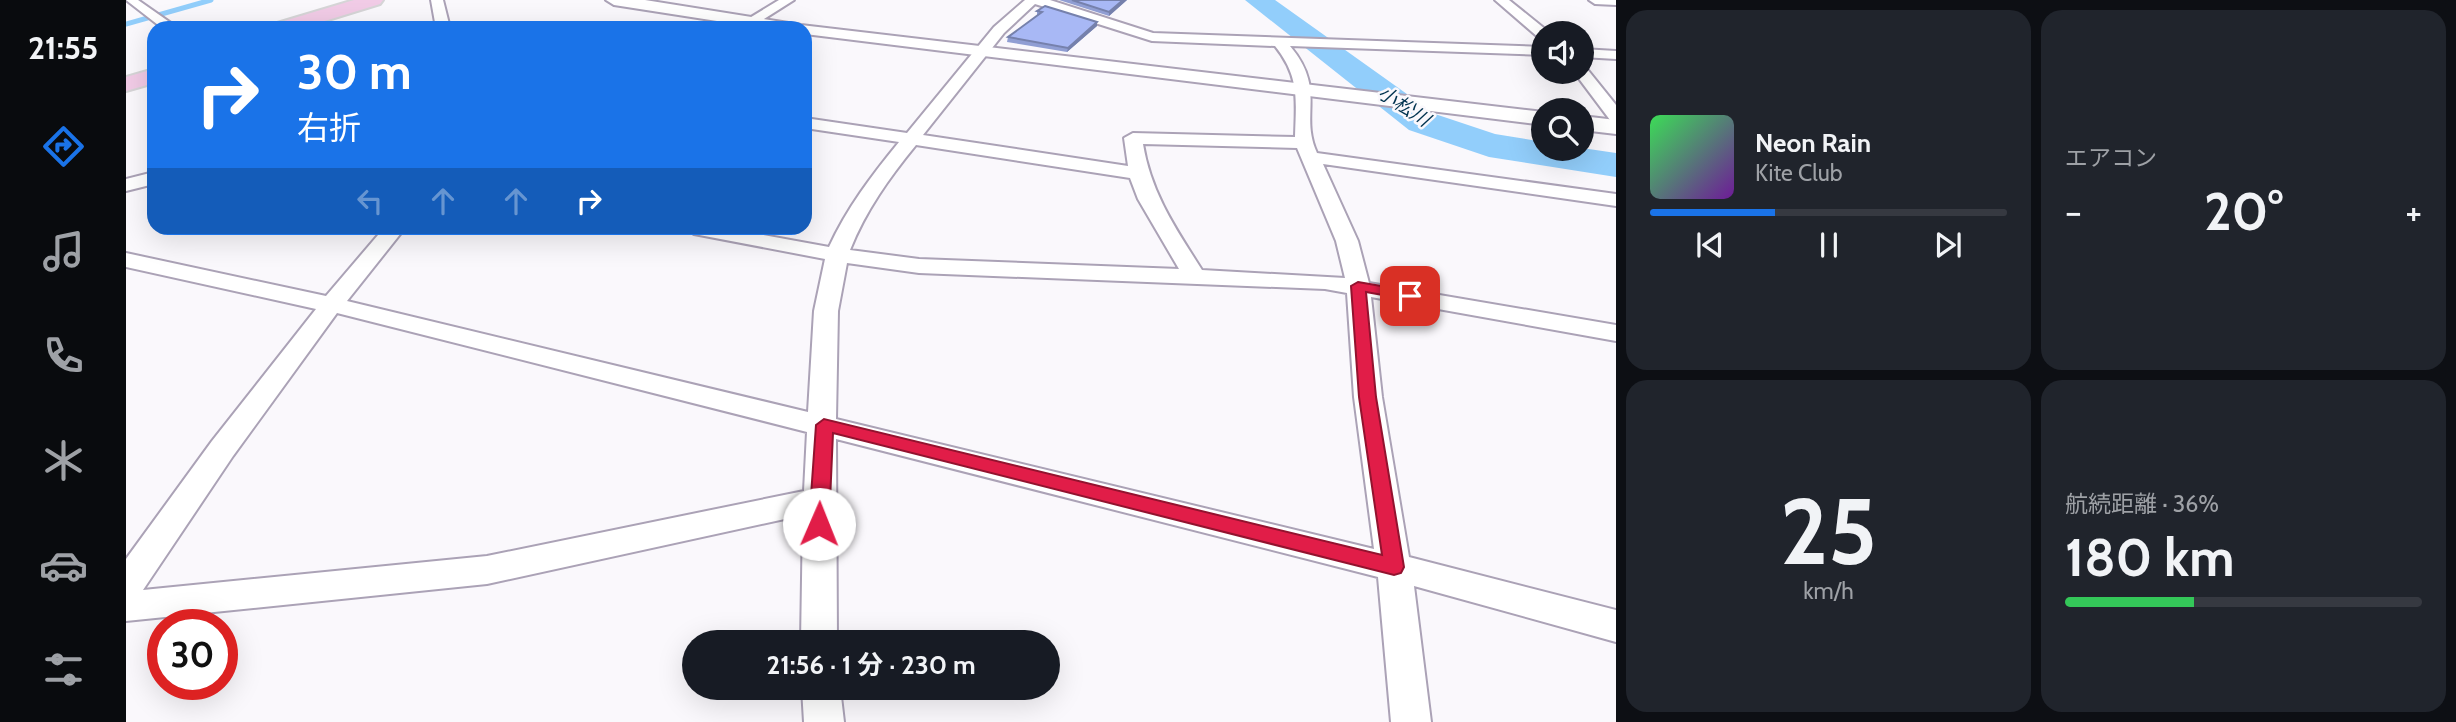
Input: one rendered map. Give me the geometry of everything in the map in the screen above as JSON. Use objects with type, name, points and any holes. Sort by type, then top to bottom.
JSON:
[{"type":"main road","points":[[308,21],[382,2]]},
{"type":"main road","points":[[332,21],[382,2]]},
{"type":"main road","points":[[126,74],[147,68]]},
{"type":"main road","points":[[126,84],[147,78]]},
{"type":"street","points":[[130,0],[160,21]]},
{"type":"street","points":[[438,0],[442,21]]},
{"type":"street","points":[[614,0],[725,21]]},
{"type":"street","points":[[753,21],[788,0]]},
{"type":"street","points":[[819,630],[819,500],[824,425],[826,311],[837,255],[850,224],[874,185],[981,51],[1034,0],[1152,37],[1531,50]]},
{"type":"street","points":[[1501,0],[1531,24]]},
{"type":"street","points":[[1595,0],[1616,1]]},
{"type":"street","points":[[812,30],[1531,117]]},
{"type":"street","points":[[1279,42],[1298,65],[1304,90],[1307,150],[1347,241],[1358,286],[1368,397],[1394,567],[1411,722]]},
{"type":"street","points":[[1594,54],[1616,55]]},
{"type":"street","points":[[1591,84],[1616,116]]},
{"type":"street","points":[[812,124],[1138,173]]},
{"type":"street","points":[[1594,124],[1616,127]]},
{"type":"street","points":[[1196,279],[1148,199],[1138,173],[1133,138],[1307,150],[1616,200]]},
{"type":"street","points":[[126,186],[147,180]]},
{"type":"street","points":[[126,586],[213,457],[328,306],[389,235]]},
{"type":"street","points":[[731,235],[837,255],[919,266],[983,271],[1281,280],[1358,286],[1616,333]]},
{"type":"street","points":[[126,260],[824,425],[1394,567],[1616,626]]},
{"type":"street","points":[[126,606],[487,570],[819,500]]},
{"type":"street","points":[[822,700],[824,722]]},
{"type":"building","points":[[1072,0],[1123,0],[1109,12]]},
{"type":"building","points":[[1045,6],[1097,22],[1068,48],[1008,37],[1042,12],[1037,11]]},
{"type":"waterway","points":[[126,24],[211,0]]},
{"type":"waterway","name":"小松川","points":[[1258,0],[1422,122],[1489,145],[1616,165]]},
{"type":"route","points":[[819,524],[824,425],[1394,567],[1368,397],[1358,286],[1410,296]]}]
